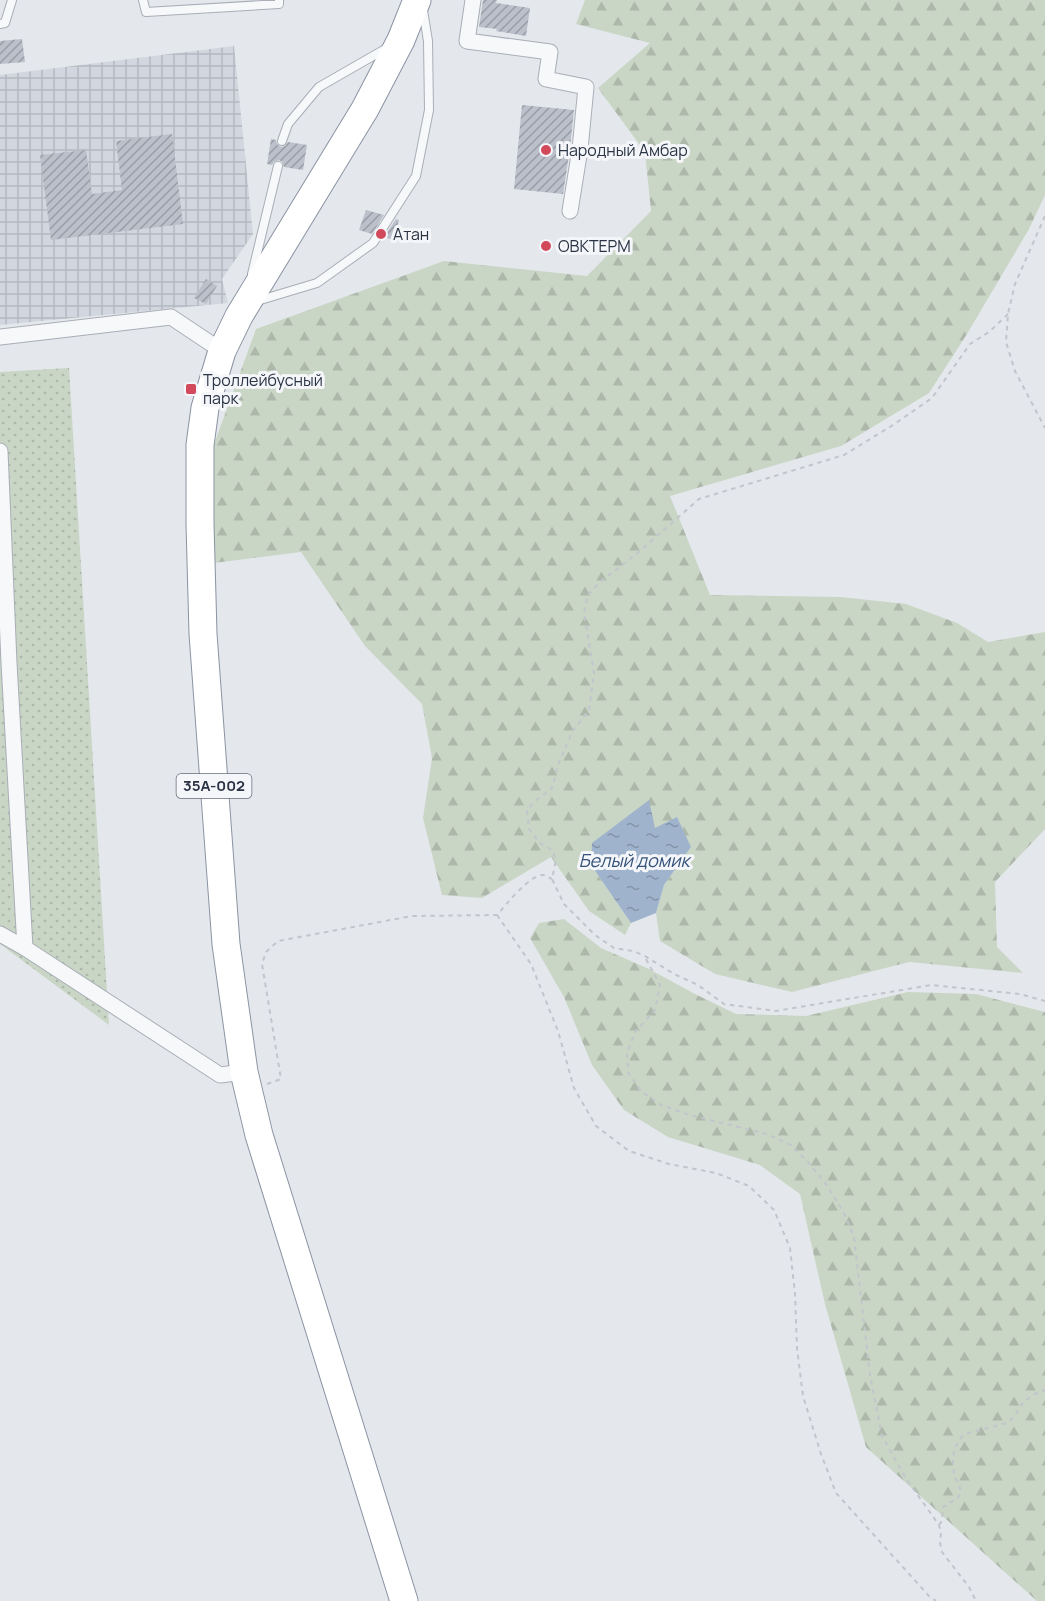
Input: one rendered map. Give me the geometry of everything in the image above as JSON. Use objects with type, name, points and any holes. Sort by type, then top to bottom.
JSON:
[{"type":"highway","name":"35А-002","points":[[404,1601],[259,1135],[246,1081],[226,944],[202,634],[200,446],[205,408],[222,351],[245,305],[365,109],[419,0]]},
{"type":"street","points":[[473,0],[467,41],[550,52],[546,79],[586,87],[580,149],[570,212]]},
{"type":"street","points":[[0,337],[171,317],[222,351]]},
{"type":"street","points":[[0,451],[25,948]]},
{"type":"street","points":[[0,934],[220,1075],[246,1081]]},
{"type":"lane","points":[[0,24],[5,23],[12,0]]},
{"type":"lane","points":[[143,0],[146,12],[279,4],[279,0]]},
{"type":"lane","points":[[278,166],[245,305],[317,283],[373,243],[416,176],[429,110],[428,41],[419,0]]},
{"type":"lane","points":[[282,141],[288,124],[319,87],[401,40]]},
{"type":"path","points":[[1045,216],[1015,284],[1008,314],[1006,342],[1015,371],[1045,428]]},
{"type":"path","points":[[1008,314],[989,332],[970,344],[932,398],[893,425],[844,455],[699,499],[640,551],[600,582],[588,595],[584,612],[594,673],[589,710],[572,732],[558,765],[552,788],[527,810],[529,829],[541,844],[552,850],[556,860],[552,879],[564,904],[595,935],[614,948],[633,951],[645,956],[674,974],[698,985],[724,1004],[776,1011],[931,985],[1020,994],[1045,1001]]},
{"type":"path","points":[[246,1081],[281,1079],[262,964],[266,952],[278,941],[412,916],[497,915],[533,878],[543,875],[552,879]]},
{"type":"path","points":[[497,915],[531,964],[558,1031],[574,1088],[596,1126],[628,1151],[669,1164],[716,1173],[749,1186],[774,1210],[790,1248],[803,1396],[836,1493],[921,1588],[936,1601]]},
{"type":"path","points":[[645,956],[660,985],[655,1010],[635,1032],[627,1053],[628,1072],[640,1091],[661,1105],[690,1115],[767,1134],[791,1145],[826,1184],[843,1212],[854,1237],[870,1375],[882,1436],[907,1480],[939,1525],[942,1552],[969,1587],[976,1601]]},
{"type":"path","points":[[939,1525],[942,1521],[943,1507],[958,1498],[961,1492],[954,1473],[955,1449],[958,1441],[968,1433],[1007,1423],[1032,1395],[1045,1390]]},
{"type":"shaded area","points":[[234,46],[253,234],[222,279],[228,303],[0,325],[0,75]]},
{"type":"green space","points":[[585,0],[1045,0],[1045,195],[1029,229],[929,393],[841,446],[670,496],[710,595],[841,597],[906,604],[957,623],[988,642],[1045,632],[1045,829],[995,882],[997,947],[1023,973],[909,962],[792,992],[715,974],[660,941],[656,913],[664,885],[691,847],[591,865],[631,923],[625,935],[589,911],[551,857],[482,898],[442,895],[423,818],[432,758],[422,704],[365,646],[301,552],[213,563],[213,447],[256,329],[444,261],[587,276],[651,211],[645,152],[598,88],[650,43],[576,24]]},
{"type":"green space","points":[[69,368],[109,1025],[0,944],[0,372]]},
{"type":"green space","points":[[564,919],[601,948],[649,969],[736,1014],[806,1016],[908,992],[976,994],[1045,1012],[1045,1601],[1037,1601],[866,1447],[825,1304],[800,1194],[760,1165],[668,1137],[624,1110],[592,1065],[564,997],[530,938],[539,923]]},
{"type":"water","name":"Белый домик","points":[[649,800],[655,828],[677,817],[691,847],[664,885],[656,913],[631,923],[591,865],[592,843]]},
{"type":"building","points":[[483,0],[497,0],[496,3],[530,8],[526,36],[479,27]]},
{"type":"building","points":[[22,39],[25,62],[0,64],[0,41]]},
{"type":"building","name":"Народный Амбар","points":[[522,105],[574,110],[563,194],[514,189]]},
{"type":"building","points":[[172,134],[183,224],[51,240],[40,155],[86,150],[92,194],[122,190],[116,141]]},
{"type":"building","points":[[271,139],[276,140],[281,147],[288,142],[307,145],[303,170],[284,167],[279,160],[272,165],[267,164]]},
{"type":"building","points":[[366,210],[384,215],[372,234],[359,230]]},
{"type":"building","points":[[396,219],[399,220],[393,240],[384,237]]},
{"type":"building","points":[[206,279],[217,286],[206,304],[194,298]]},
{"type":"place","name":"Народный Амбар","points":[[546,150]]},
{"type":"place","name":"Атан","points":[[381,234]]},
{"type":"place","name":"ОВКТЕРМ","points":[[546,246]]},
{"type":"place","name":"Троллейбусный парк","points":[[191,389]]}]
